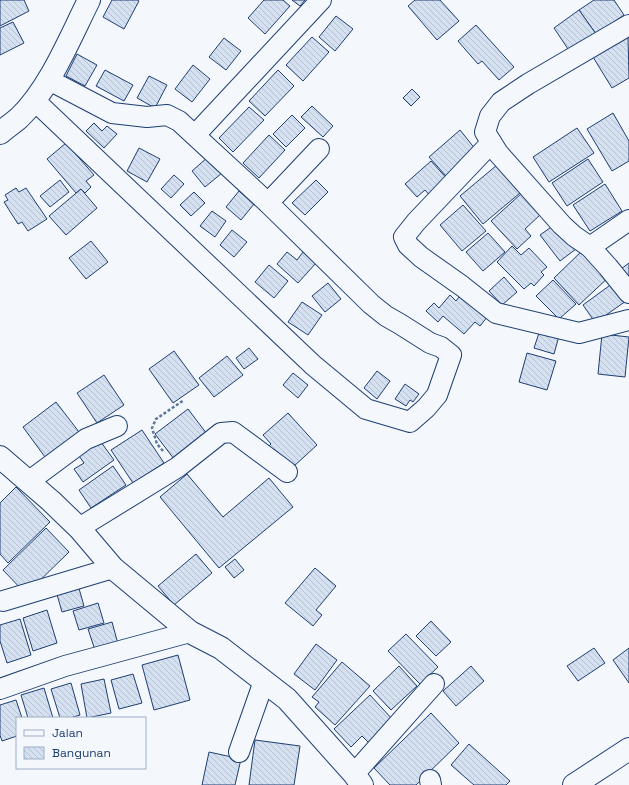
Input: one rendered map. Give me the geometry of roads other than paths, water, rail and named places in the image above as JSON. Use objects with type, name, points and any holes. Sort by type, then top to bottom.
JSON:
[{"type":"street","points":[[0,133],[20,117],[48,80],[89,0]]},
{"type":"street","points":[[195,135],[320,0]]},
{"type":"street","points":[[629,25],[528,84],[501,102],[490,116],[485,132],[498,153],[562,225],[574,236],[590,247],[629,293]]},
{"type":"street","points":[[34,100],[313,365],[366,409],[410,422],[426,408],[437,395],[450,355],[441,347],[430,343],[386,316],[371,304],[268,203],[179,121],[167,115],[147,117],[112,112],[48,80]]},
{"type":"street","points":[[491,143],[408,232],[404,238],[408,245],[421,257],[462,286],[496,313],[579,333],[629,320]]},
{"type":"street","points":[[268,203],[319,149]]},
{"type":"street","points":[[590,247],[629,220]]},
{"type":"street","points":[[28,482],[86,439],[117,426]]},
{"type":"street","points":[[79,528],[178,467],[221,434],[233,432],[287,472]]},
{"type":"street","points":[[0,457],[51,501],[79,528],[113,568],[190,632],[220,648],[287,699],[358,779],[434,684]]},
{"type":"street","points":[[3,601],[113,568]]},
{"type":"street","points":[[0,689],[65,666],[190,632]]},
{"type":"street","points":[[238,752],[264,681]]},
{"type":"street","points":[[574,785],[629,749]]}]
